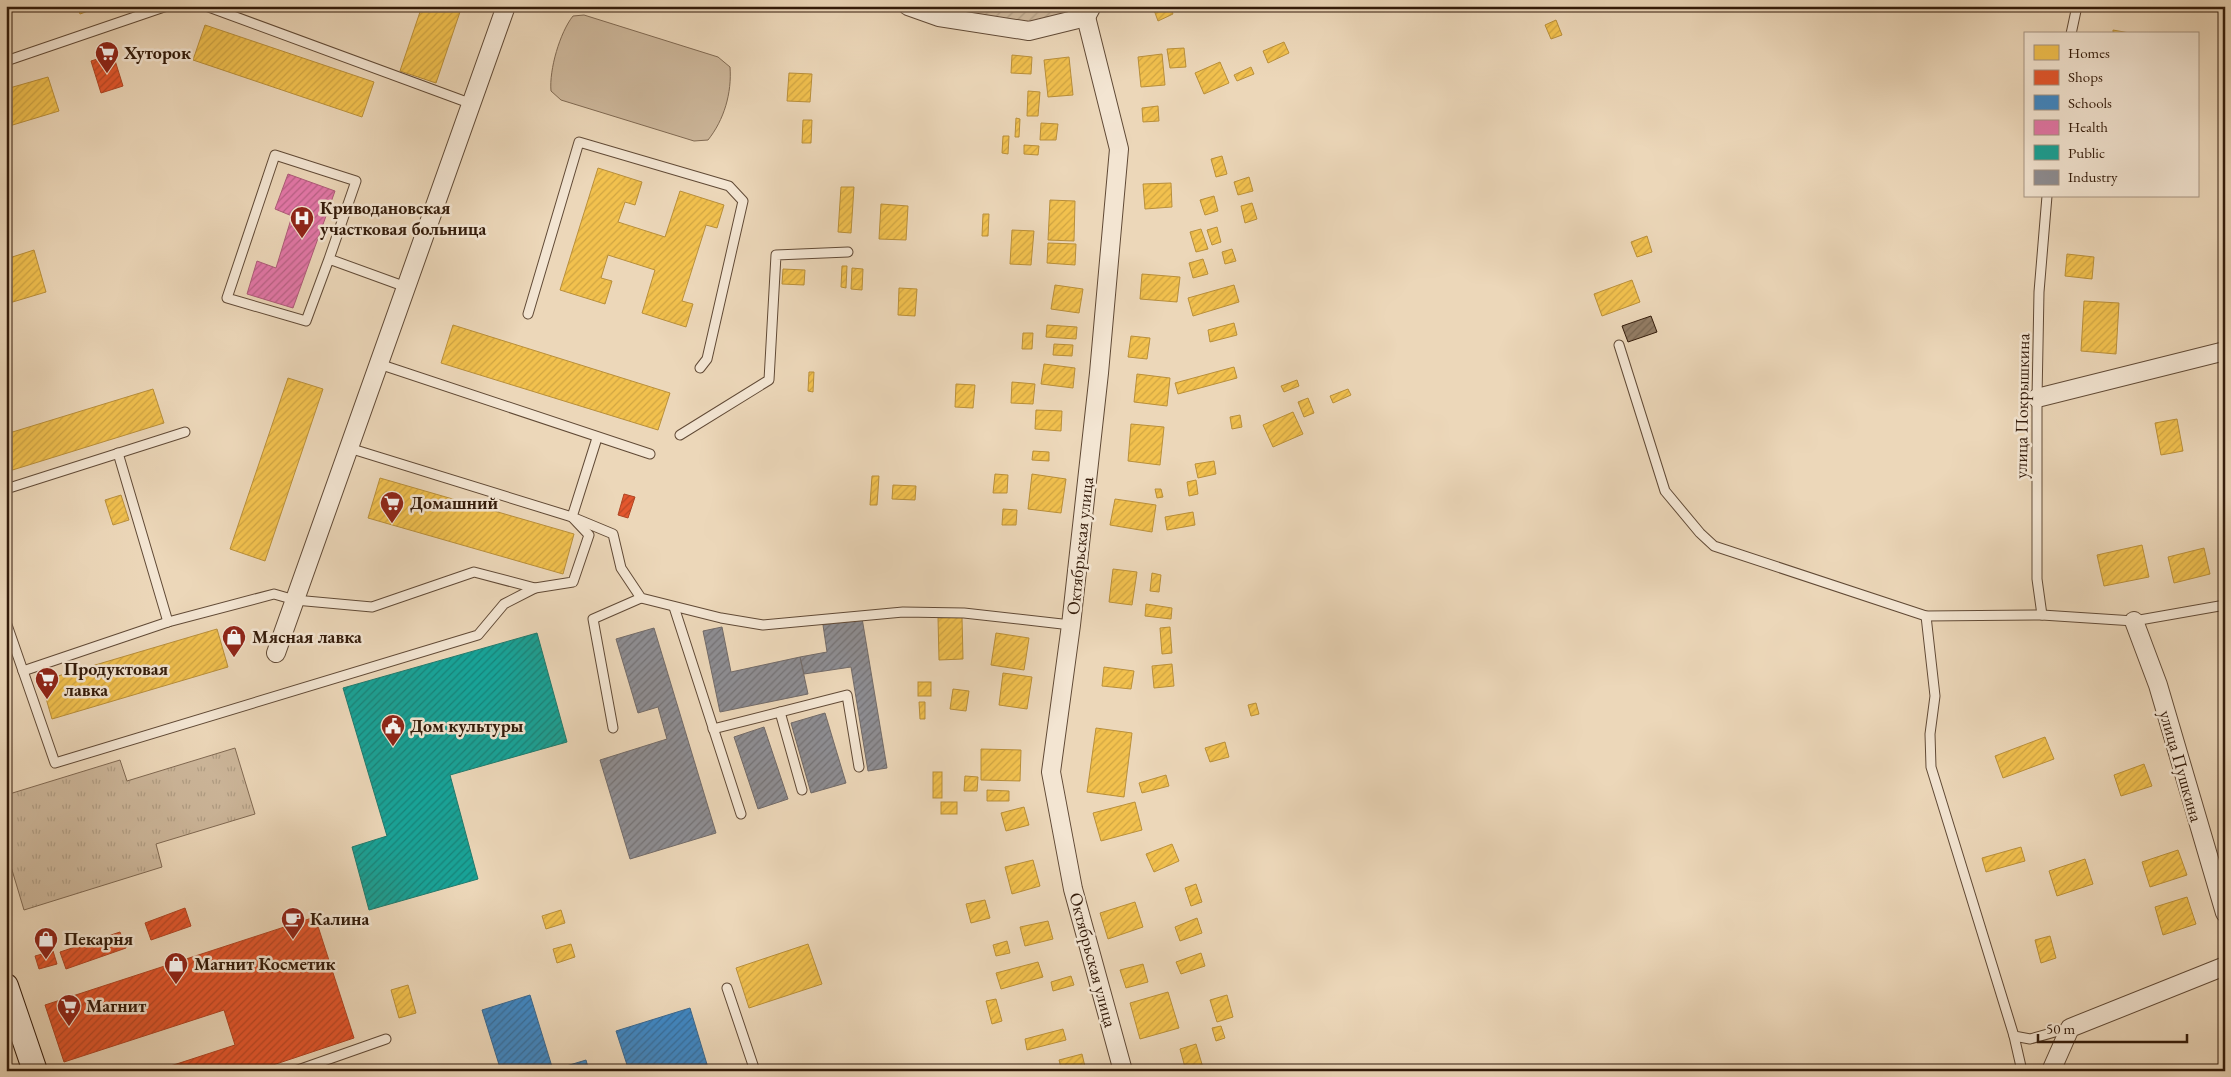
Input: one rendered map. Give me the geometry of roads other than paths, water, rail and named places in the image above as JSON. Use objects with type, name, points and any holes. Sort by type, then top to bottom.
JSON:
[{"type":"street","points":[[276,653],[506,6]]},
{"type":"street","points":[[908,6],[926,9],[939,16],[1029,31],[1089,12]]},
{"type":"street","name":"Октябрьская улица","points":[[1089,12],[1119,150],[1099,373],[1071,625],[1051,772],[1074,889],[1123,1071]]},
{"type":"street","points":[[2037,398],[2225,351]]},
{"type":"street","name":"улица Пушкина","points":[[2134,621],[2158,685],[2225,913]]},
{"type":"street","points":[[2052,1071],[2070,1028],[2225,966]]},
{"type":"street","points":[[6,986],[34,1071]]},
{"type":"lane","points":[[6,61],[167,6]]},
{"type":"lane","points":[[206,6],[472,104]]},
{"type":"lane","points":[[2070,32],[2077,6]]},
{"type":"lane","points":[[528,314],[579,142],[730,186],[743,201],[707,359],[700,368]]},
{"type":"lane","points":[[275,155],[356,181],[329,259],[306,321],[227,298],[275,155]]},
{"type":"lane","name":"улица Покрышкина","points":[[2042,615],[2037,579],[2037,398],[2039,292],[2047,198]]},
{"type":"lane","points":[[680,435],[769,380],[776,255],[848,252]]},
{"type":"lane","points":[[329,259],[406,286]]},
{"type":"lane","points":[[1619,345],[1665,491],[1700,533],[1714,546],[1926,616],[2042,615],[2134,621],[2225,605]]},
{"type":"lane","points":[[379,364],[597,438],[650,454]]},
{"type":"lane","points":[[6,489],[186,432]]},
{"type":"lane","points":[[572,517],[597,438]]},
{"type":"lane","points":[[349,448],[572,517],[613,534],[621,568],[641,598]]},
{"type":"lane","points":[[118,453],[168,622]]},
{"type":"lane","points":[[6,622],[55,763],[478,635],[504,604],[535,588],[573,582],[589,535],[572,517]]},
{"type":"lane","points":[[22,671],[168,622],[274,594],[295,600],[372,607],[474,572],[535,588]]},
{"type":"lane","points":[[613,728],[593,619],[641,598],[721,618],[763,625],[903,612],[964,613],[1071,625]]},
{"type":"lane","points":[[674,607],[740,814]]},
{"type":"lane","points":[[1926,616],[1935,696],[1930,734],[1931,768],[2014,1036],[2022,1071]]},
{"type":"lane","points":[[714,730],[847,696],[859,767]]},
{"type":"lane","points":[[780,712],[802,790]]},
{"type":"lane","points":[[727,988],[755,1071]]},
{"type":"lane","points":[[2014,1036],[2030,1039],[2070,1028]]},
{"type":"lane","points":[[295,1071],[386,1040]]},
{"type":"place","name":"Хуторок","points":[[107,74]]},
{"type":"place","name":"Криводановская участковая больница","points":[[302,239]]},
{"type":"place","name":"Домашний","points":[[392,524]]},
{"type":"place","name":"Мясная лавка","points":[[234,658]]},
{"type":"place","name":"Продуктовая лавка","points":[[47,700]]},
{"type":"place","name":"Дом культуры","points":[[393,747]]},
{"type":"place","name":"Калина","points":[[293,940]]},
{"type":"place","name":"Пекарня","points":[[46,960]]},
{"type":"place","name":"Магнит Косметик","points":[[176,985]]},
{"type":"place","name":"Магнит","points":[[69,1027]]}]
